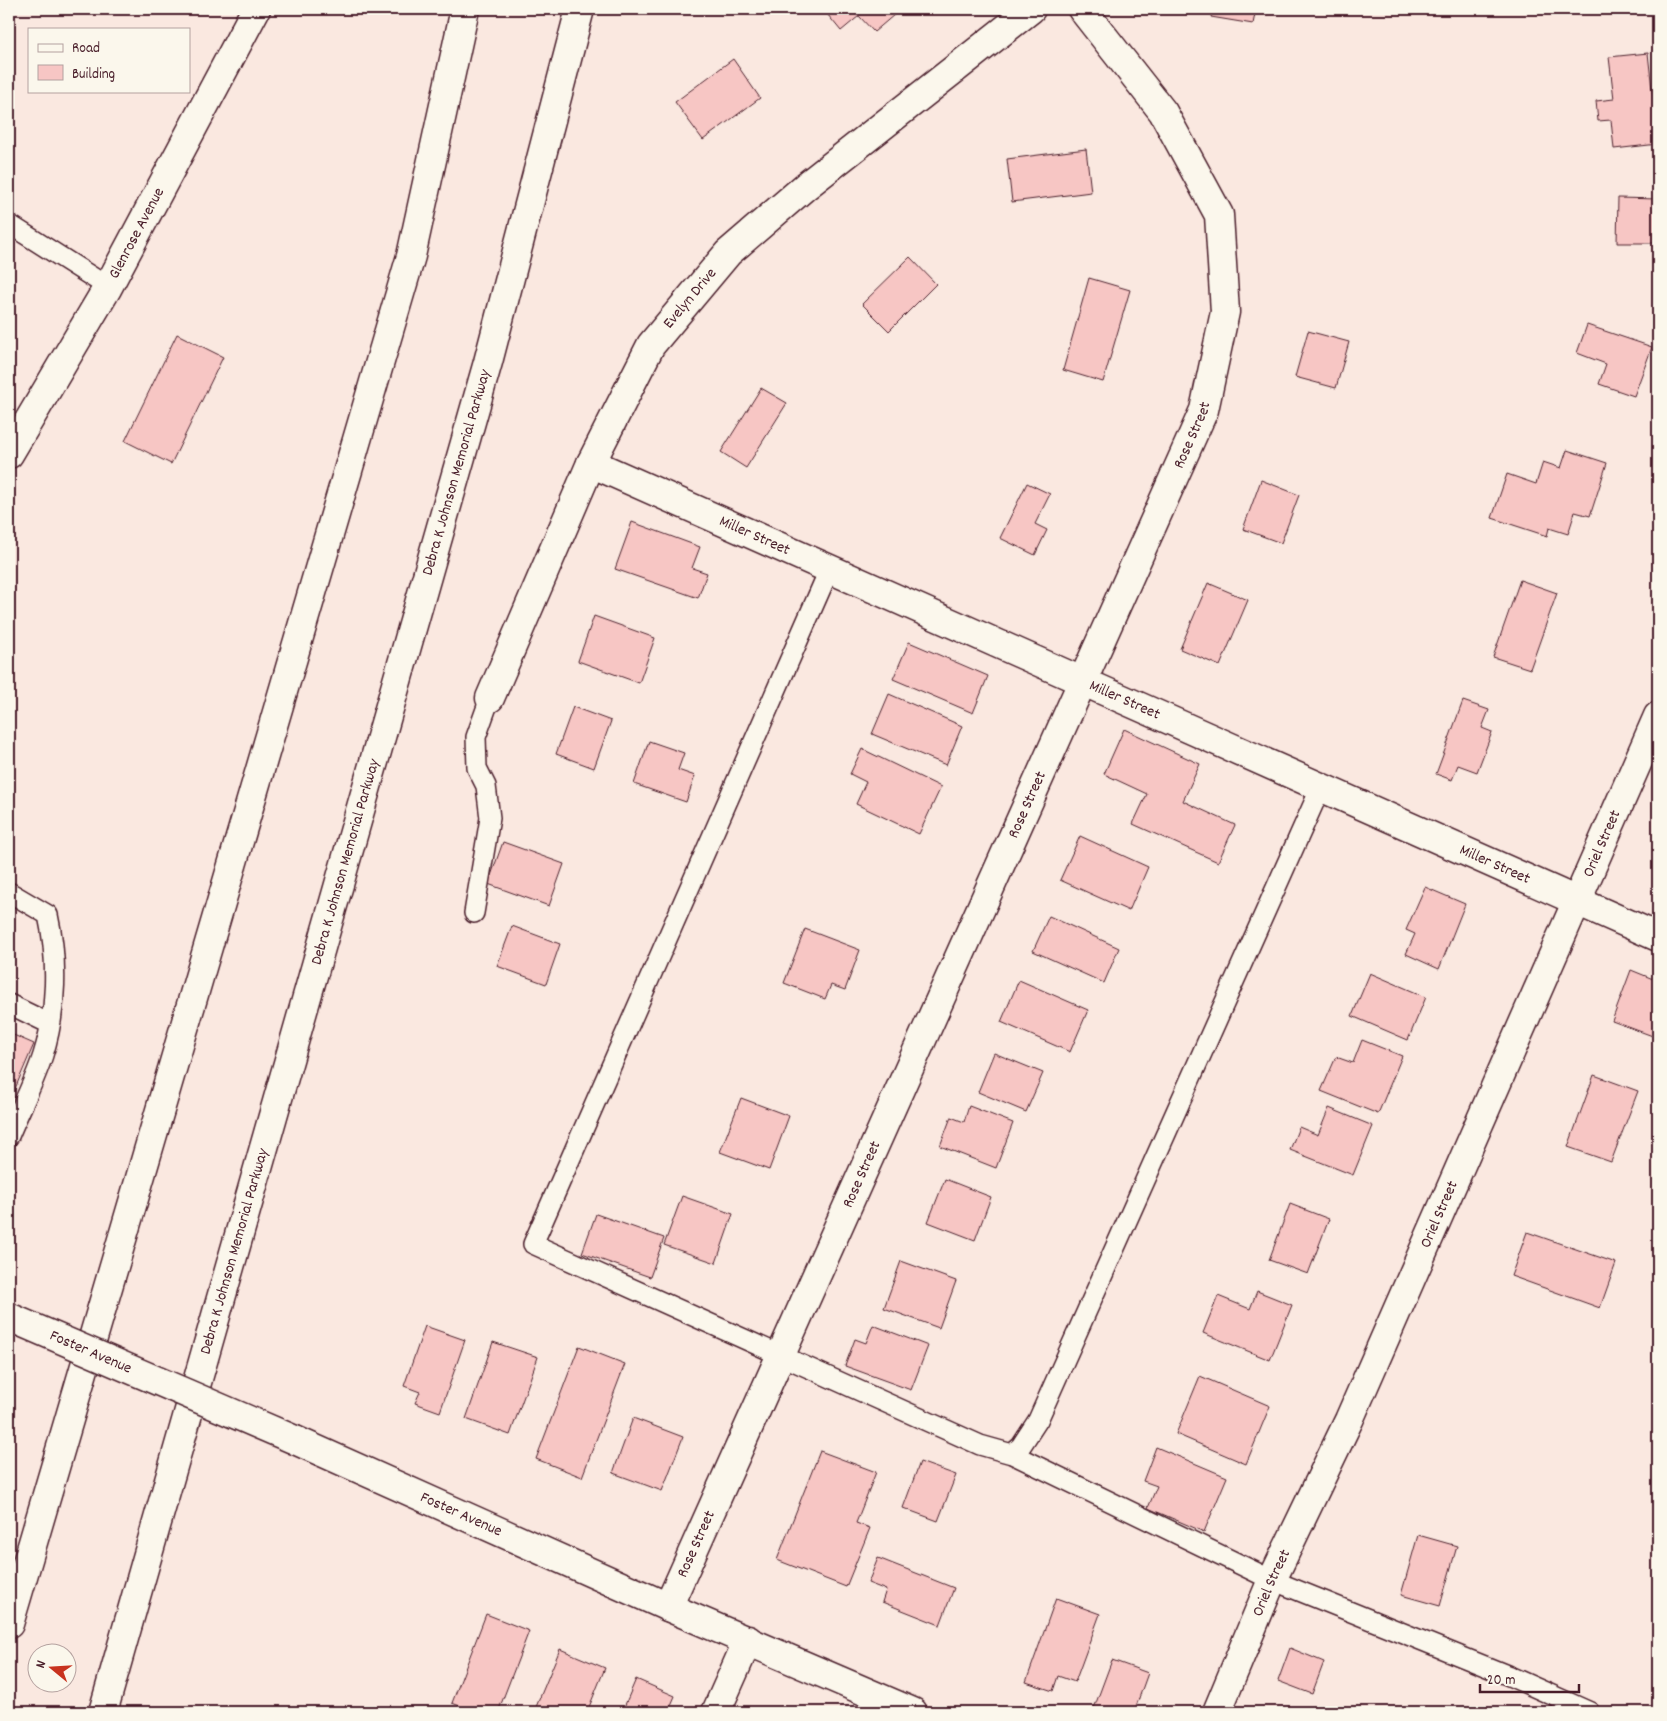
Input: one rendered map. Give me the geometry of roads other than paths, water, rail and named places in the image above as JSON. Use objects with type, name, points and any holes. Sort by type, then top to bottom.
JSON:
[{"type":"main road","name":"Glenrose Avenue","points":[[9,454],[108,286],[256,9]]},
{"type":"main road","points":[[9,1624],[411,256],[465,9]]},
{"type":"main road","name":"Debra K Johnson Memorial Parkway","points":[[102,1712],[488,362],[580,9]]},
{"type":"main road","name":"Evelyn Drive","points":[[490,698],[591,463],[651,345],[728,253],[806,186],[1032,9]]},
{"type":"main road","name":"Rose Street","points":[[668,1607],[1204,410],[1225,312],[1219,215],[1163,112],[1082,9]]},
{"type":"main road","name":"Miller Street","points":[[591,463],[1658,937]]},
{"type":"main road","name":"Oriel Street","points":[[1217,1712],[1272,1580],[1349,1420],[1658,716]]},
{"type":"main road","name":"Foster Avenue","points":[[9,1317],[295,1440],[668,1607],[913,1712]]},
{"type":"main road","points":[[716,1712],[748,1640]]},
{"type":"lane","points":[[9,224],[108,286]]},
{"type":"lane","points":[[830,568],[533,1244],[980,1445],[1012,1454],[1272,1580],[1508,1675],[1590,1712]]},
{"type":"lane","points":[[474,913],[490,818],[486,786],[477,768],[476,738],[490,698]]},
{"type":"lane","points":[[1012,1454],[1021,1446],[1038,1420],[1321,787]]},
{"type":"lane","points":[[9,892],[48,915],[55,945],[50,1024],[43,1055],[9,1136]]},
{"type":"lane","points":[[9,1004],[50,1024]]}]
